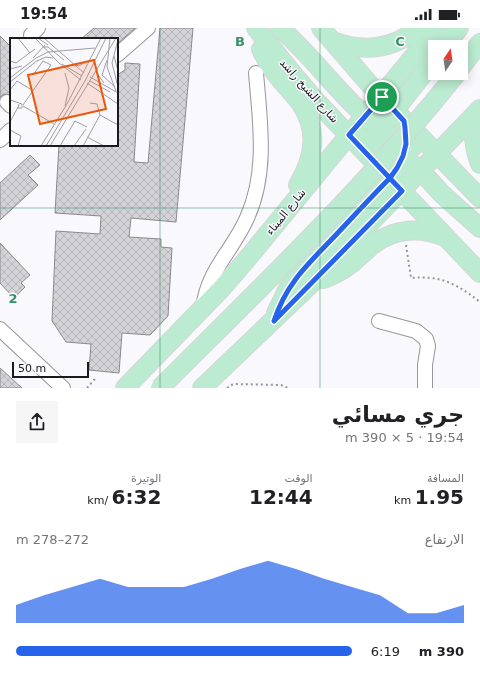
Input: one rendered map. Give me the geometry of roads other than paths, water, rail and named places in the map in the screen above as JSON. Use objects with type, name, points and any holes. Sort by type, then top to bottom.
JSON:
[{"type":"main road","points":[[252,28],[270,66],[304,109],[311,124],[312,150],[307,168],[271,230]]},
{"type":"main road","name":"شارع الشيخ راشد","points":[[256,28],[293,74],[374,162],[480,273]]},
{"type":"main road","points":[[280,28],[308,54],[365,116],[379,136],[404,150],[442,194],[480,228]]},
{"type":"main road","points":[[321,28],[399,116],[480,198]]},
{"type":"main road","points":[[333,42],[357,48],[383,47],[406,38],[419,28]]},
{"type":"main road","name":"شارع الميناء","points":[[125,388],[227,282],[382,97],[437,28]]},
{"type":"main road","points":[[450,40],[459,28]]},
{"type":"main road","points":[[468,59],[480,44]]},
{"type":"main road","points":[[374,162],[379,136],[399,116],[428,70]]},
{"type":"main road","points":[[160,388],[348,198],[417,121],[451,80]]},
{"type":"main road","points":[[202,388],[274,321],[312,283],[477,112]]},
{"type":"main road","points":[[477,112],[473,135],[476,153],[480,164]]},
{"type":"main road","points":[[274,321],[277,310],[287,290],[301,271],[390,178],[397,168],[404,150],[399,116]]},
{"type":"main road","points":[[349,135],[379,136]]},
{"type":"main road","points":[[404,150],[437,154]]},
{"type":"main road","points":[[312,283],[347,267],[381,239],[404,231],[425,231],[446,237]]},
{"type":"street","points":[[118,54],[148,28]]},
{"type":"street","points":[[203,308],[207,289],[212,276],[242,228],[252,206],[257,189],[260,172],[261,148],[256,73]]},
{"type":"street","points":[[380,321],[416,331],[426,338],[428,346],[425,365],[425,388]]},
{"type":"street","points":[[0,329],[63,388]]}]
